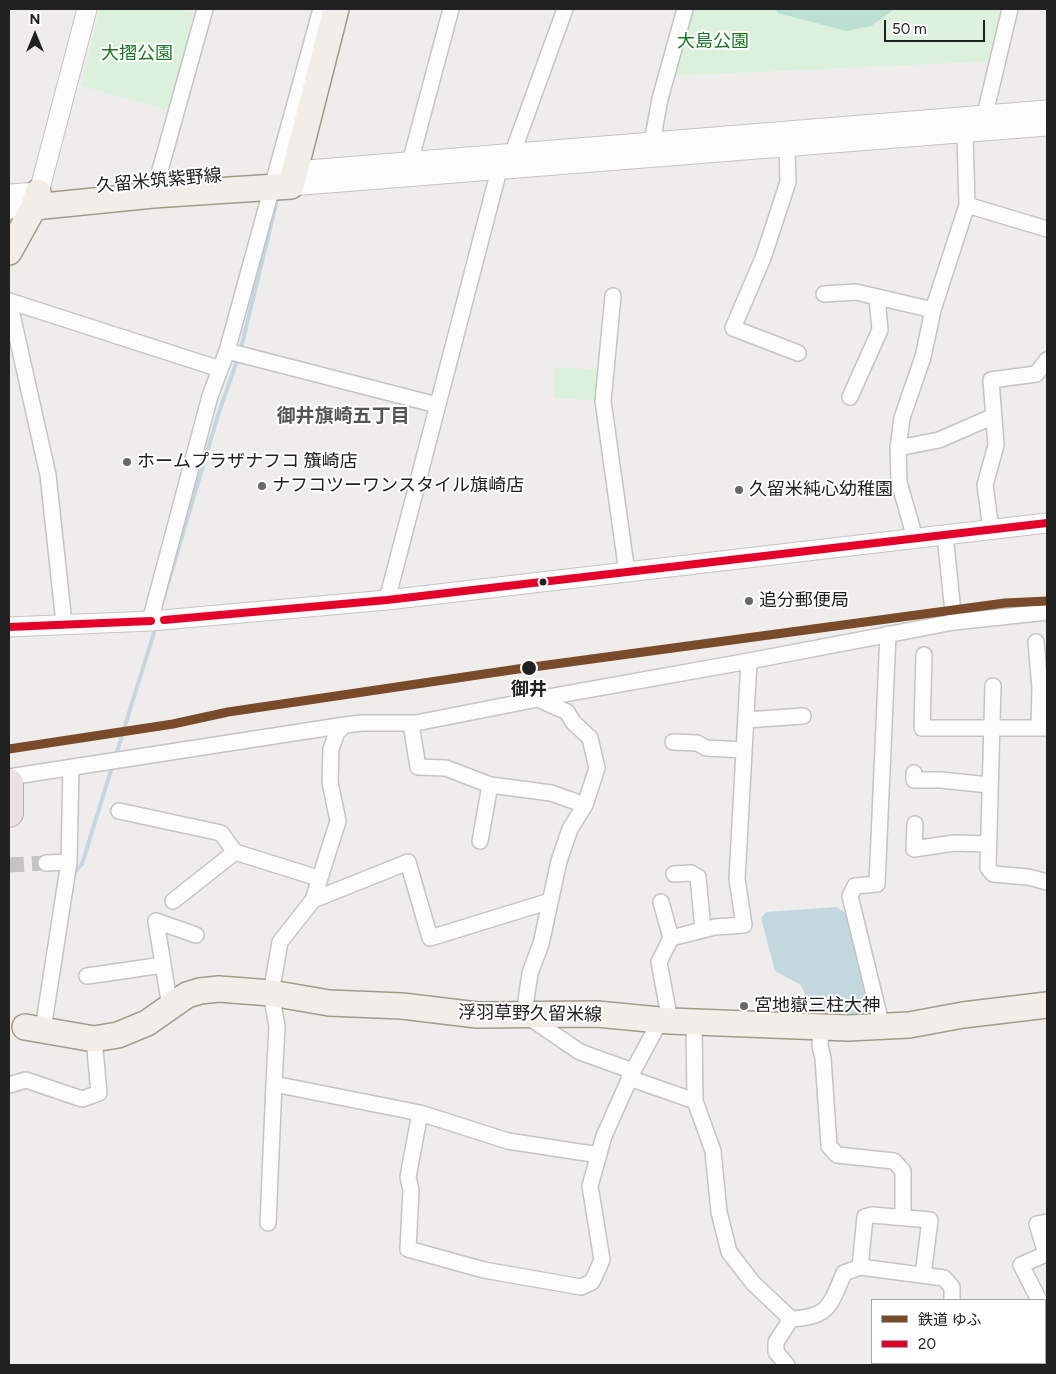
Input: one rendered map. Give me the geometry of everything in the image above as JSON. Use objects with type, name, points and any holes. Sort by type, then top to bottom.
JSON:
[{"type":"highway","points":[[9,783],[9,813]]},
{"type":"main road","points":[[284,179],[336,9]]},
{"type":"main road","name":"久留米筑紫野線","points":[[36,200],[153,195],[284,179]]},
{"type":"main road","name":"久留米筑紫野線","points":[[36,200],[157,181],[284,179]]},
{"type":"main road","points":[[9,252],[36,200]]},
{"type":"main road","name":"浮羽草野久留米線","points":[[34,1028],[94,1039],[118,1035],[147,1022],[187,996],[200,990],[219,989],[270,993],[329,1003],[402,1006],[477,1015],[597,1014],[675,1021],[821,1027],[909,1025],[963,1015],[1047,1005]]},
{"type":"street","points":[[36,200],[87,9]]},
{"type":"street","points":[[157,181],[204,9]]},
{"type":"street","points":[[155,620],[210,396],[284,179],[321,9]]},
{"type":"street","points":[[409,169],[451,9]]},
{"type":"street","points":[[387,600],[499,170],[513,152],[565,9]]},
{"type":"street","points":[[652,142],[660,100],[686,9]]},
{"type":"street","points":[[915,538],[899,482],[898,448],[902,418],[923,357],[933,310],[967,205],[965,134],[986,114],[1010,9]]},
{"type":"street","points":[[284,179],[409,169],[513,152],[1047,110]]},
{"type":"street","points":[[409,169],[499,170],[1047,126]]},
{"type":"street","points":[[787,146],[788,182],[763,258],[733,328],[798,353]]},
{"type":"street","points":[[9,194],[36,200]]},
{"type":"street","points":[[9,209],[36,200]]},
{"type":"street","points":[[967,205],[1047,230]]},
{"type":"street","points":[[824,294],[856,292],[933,310]]},
{"type":"street","points":[[613,296],[603,401],[627,572]]},
{"type":"street","points":[[850,397],[880,330],[877,297]]},
{"type":"street","points":[[9,301],[220,369]]},
{"type":"street","points":[[9,301],[48,475],[64,624]]},
{"type":"street","points":[[227,350],[437,405]]},
{"type":"street","points":[[991,529],[984,485],[996,445],[991,380],[1036,374],[1047,360]]},
{"type":"street","points":[[898,448],[938,440],[994,416]]},
{"type":"street","points":[[9,627],[155,620],[387,600],[1047,523]]},
{"type":"street","points":[[945,534],[954,622]]},
{"type":"street","points":[[9,777],[71,769],[362,722],[411,724],[954,622],[1047,612]]},
{"type":"street","points":[[882,1026],[850,896],[855,886],[877,884],[888,634]]},
{"type":"street","points":[[924,656],[922,728],[1043,728],[1036,642]]},
{"type":"street","points":[[671,938],[703,930],[744,925],[737,879],[749,662]]},
{"type":"street","points":[[993,686],[988,868],[993,874],[1028,877],[1047,882]]},
{"type":"street","points":[[538,699],[567,712],[573,722],[590,738],[596,768],[584,805],[570,829],[559,861],[541,944],[530,973],[524,1014],[580,1052],[695,1101]]},
{"type":"street","points":[[746,720],[803,716]]},
{"type":"street","points":[[411,724],[418,768],[446,768],[490,785],[551,793],[584,805]]},
{"type":"street","points":[[268,1223],[277,1026],[270,993],[280,942],[313,900],[318,878],[338,821],[330,782],[331,749],[337,732],[345,725]]},
{"type":"street","points":[[673,742],[697,743],[706,748],[744,750]]},
{"type":"street","points":[[34,1028],[69,862],[71,769]]},
{"type":"street","points":[[914,773],[914,780],[941,780],[989,785]]},
{"type":"street","points":[[480,841],[490,785]]},
{"type":"street","points":[[119,811],[221,833],[235,852],[318,878]]},
{"type":"street","points":[[915,824],[914,849],[954,843],[988,844]]},
{"type":"street","points":[[173,901],[235,852]]},
{"type":"street","points":[[46,863],[69,862]]},
{"type":"street","points":[[313,900],[408,862],[430,938],[550,901]]},
{"type":"street","points":[[674,874],[691,873],[698,877],[703,930]]},
{"type":"street","points":[[661,902],[671,938],[659,962],[695,1101],[713,1151],[720,1212],[729,1252],[753,1282],[791,1319],[812,1318],[830,1306],[844,1273],[860,1267],[944,1278],[952,1286],[952,1299]]},
{"type":"street","points":[[170,1007],[156,921],[196,935]]},
{"type":"street","points":[[87,976],[163,965]]},
{"type":"street","points":[[420,1113],[408,1178],[411,1190],[408,1249],[484,1270],[581,1286],[592,1282],[602,1260],[590,1186],[604,1136],[631,1074],[675,1021]]},
{"type":"street","points":[[821,1027],[820,1046],[823,1058],[830,1146],[837,1155],[894,1161],[903,1171],[903,1217]]},
{"type":"street","points":[[9,1085],[26,1080],[82,1099],[99,1093],[94,1039]]},
{"type":"street","points":[[274,1084],[420,1113],[508,1141],[599,1155]]},
{"type":"street","points":[[860,1267],[865,1218],[872,1215],[930,1220],[923,1275]]},
{"type":"street","points":[[1038,1299],[1021,1265],[1046,1254],[1037,1224],[1047,1222]]},
{"type":"street","points":[[787,1365],[776,1352],[776,1342],[791,1319]]},
{"type":"green space","name":"大摺公園","points":[[99,9],[179,9],[192,13],[194,19],[171,111],[82,86]]},
{"type":"green space","name":"大島公園","points":[[687,9],[1010,9],[1000,61],[668,76]]},
{"type":"green space","points":[[775,9],[895,9],[871,26],[846,31],[778,13]]},
{"type":"green space","points":[[555,367],[606,370],[603,401],[554,398]]},
{"type":"water","points":[[836,907],[846,913],[870,1005],[866,1013],[814,1015],[801,985],[775,971],[761,918],[766,912]]},
{"type":"waterway","points":[[240,352],[278,196]]},
{"type":"waterway","points":[[164,597],[219,412],[238,358]]},
{"type":"waterway","points":[[115,758],[156,626]]},
{"type":"waterway","points":[[73,874],[82,864],[113,764]]},
{"type":"tunnel","points":[[9,865],[46,863]]},
{"type":"rail line","name":"ゆふ","points":[[9,749],[173,724],[228,712],[518,669],[1005,603],[1047,601]]},
{"type":"transit line","name":"20","points":[[164,620],[387,600],[1047,523]]},
{"type":"transit line","name":"20","points":[[9,627],[151,621]]},
{"type":"place","name":"ホームプラザナフコ 籏崎店","points":[[127,462]]},
{"type":"place","name":"ナフコツーワンスタイル旗崎店","points":[[262,486]]},
{"type":"place","name":"久留米純心幼稚園","points":[[739,490]]},
{"type":"place","name":"追分郵便局","points":[[749,601]]},
{"type":"place","name":"御井","points":[[529,668]]},
{"type":"place","name":"宮地嶽三柱大神","points":[[744,1006]]},
{"type":"district","name":"御井旗崎五丁目","points":[[343,416]]}]
